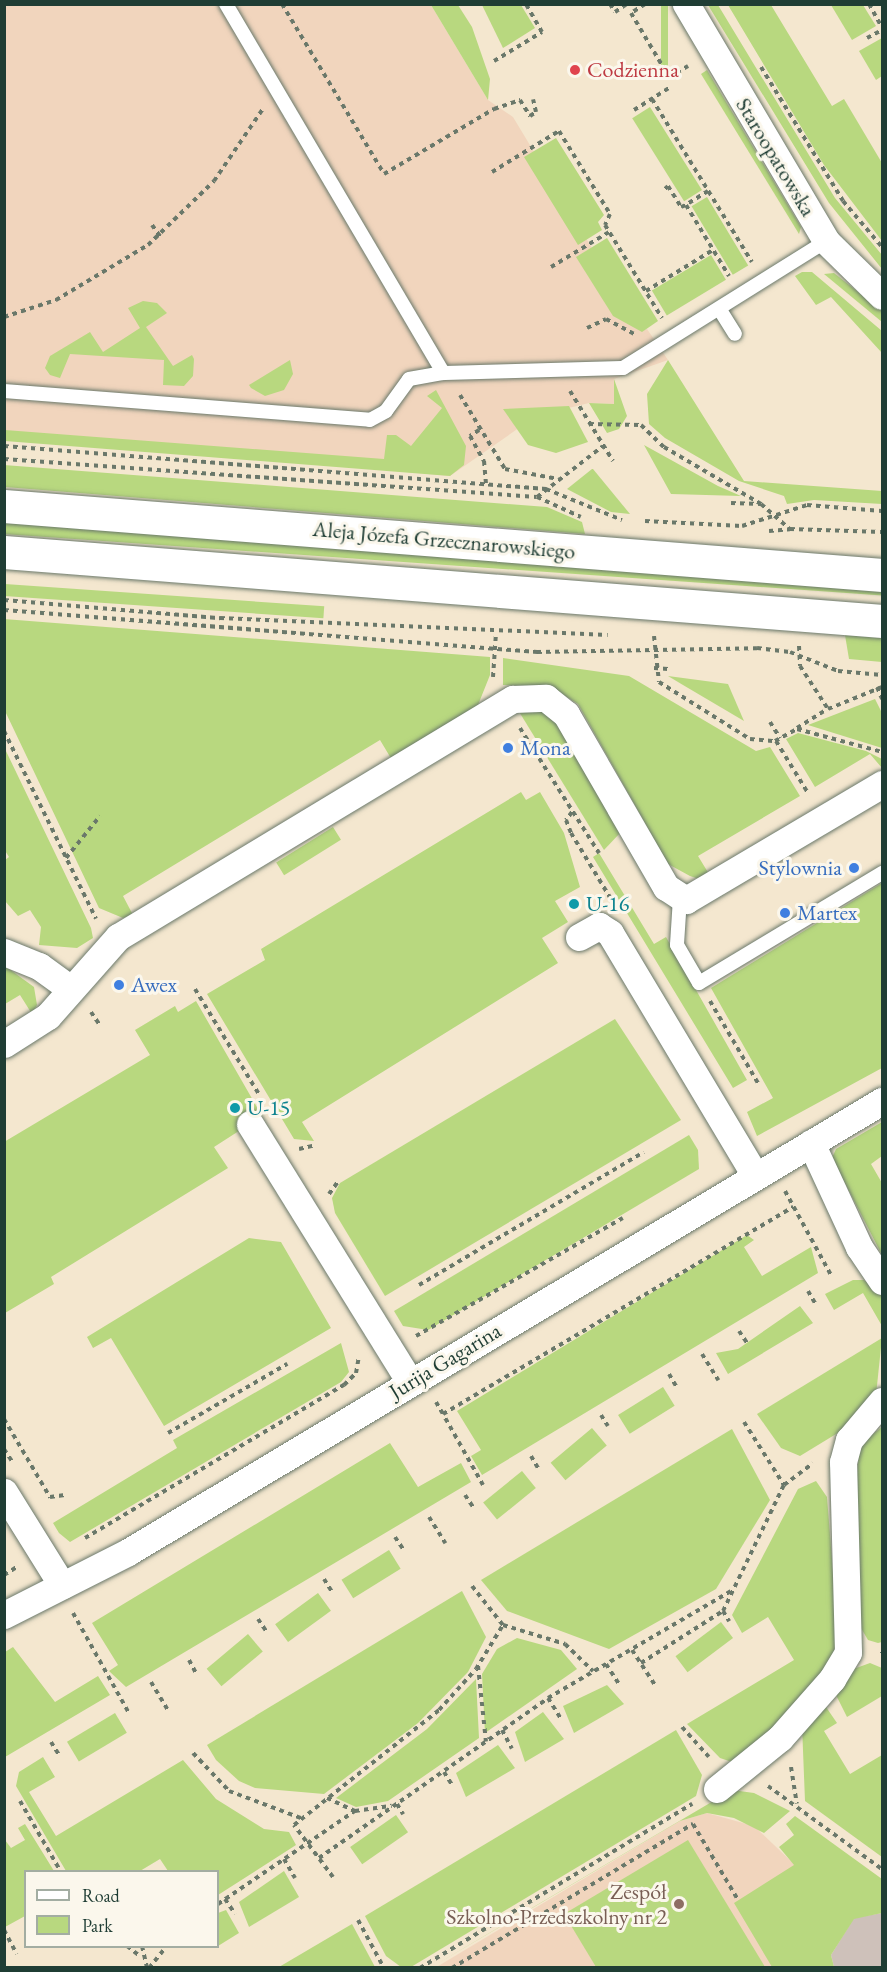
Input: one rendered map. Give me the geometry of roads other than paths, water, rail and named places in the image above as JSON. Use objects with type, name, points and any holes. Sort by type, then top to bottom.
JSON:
[{"type":"main road","name":"Aleja Józefa Grzecznarowskiego","points":[[4,506],[882,575]]},
{"type":"main road","name":"Aleja Józefa Grzecznarowskiego","points":[[4,552],[882,621]]},
{"type":"street","name":"Staroopatowska","points":[[686,4],[826,241],[882,296]]},
{"type":"street","points":[[4,1044],[80,999],[114,940],[484,713],[529,696],[546,698],[566,714],[666,887],[680,898],[695,898],[882,784]]},
{"type":"street","points":[[579,937],[599,926],[610,933],[755,1175]]},
{"type":"street","points":[[4,952],[39,966],[80,999]]},
{"type":"street","name":"Jurija Gagarina","points":[[4,1615],[128,1552],[882,1101]]},
{"type":"street","points":[[250,1125],[410,1382]]},
{"type":"street","points":[[811,1143],[859,1247],[882,1281]]},
{"type":"street","points":[[717,1789],[780,1738],[832,1679],[848,1652],[851,1634],[842,1501],[849,1440],[882,1401]]},
{"type":"street","points":[[4,1492],[62,1585]]},
{"type":"lane","points":[[226,4],[274,89],[445,374]]},
{"type":"lane","points":[[4,391],[370,420],[386,411],[409,380],[445,374],[560,372],[623,368],[720,310],[826,241]]},
{"type":"lane","points":[[720,310],[735,334]]},
{"type":"lane","points":[[680,898],[677,945],[699,983],[882,873]]},
{"type":"place","name":"Codzienna","points":[[575,70]]},
{"type":"place","name":"Mona","points":[[508,748]]},
{"type":"place","name":"Stylownia","points":[[854,868]]},
{"type":"place","name":"U-16","points":[[574,904]]},
{"type":"place","name":"Martex","points":[[785,913]]},
{"type":"place","name":"Awex","points":[[119,985]]},
{"type":"place","name":"U-15","points":[[235,1108]]},
{"type":"place","name":"Zespół Szkolno-Przedszkolny nr 2","points":[[679,1904]]}]
